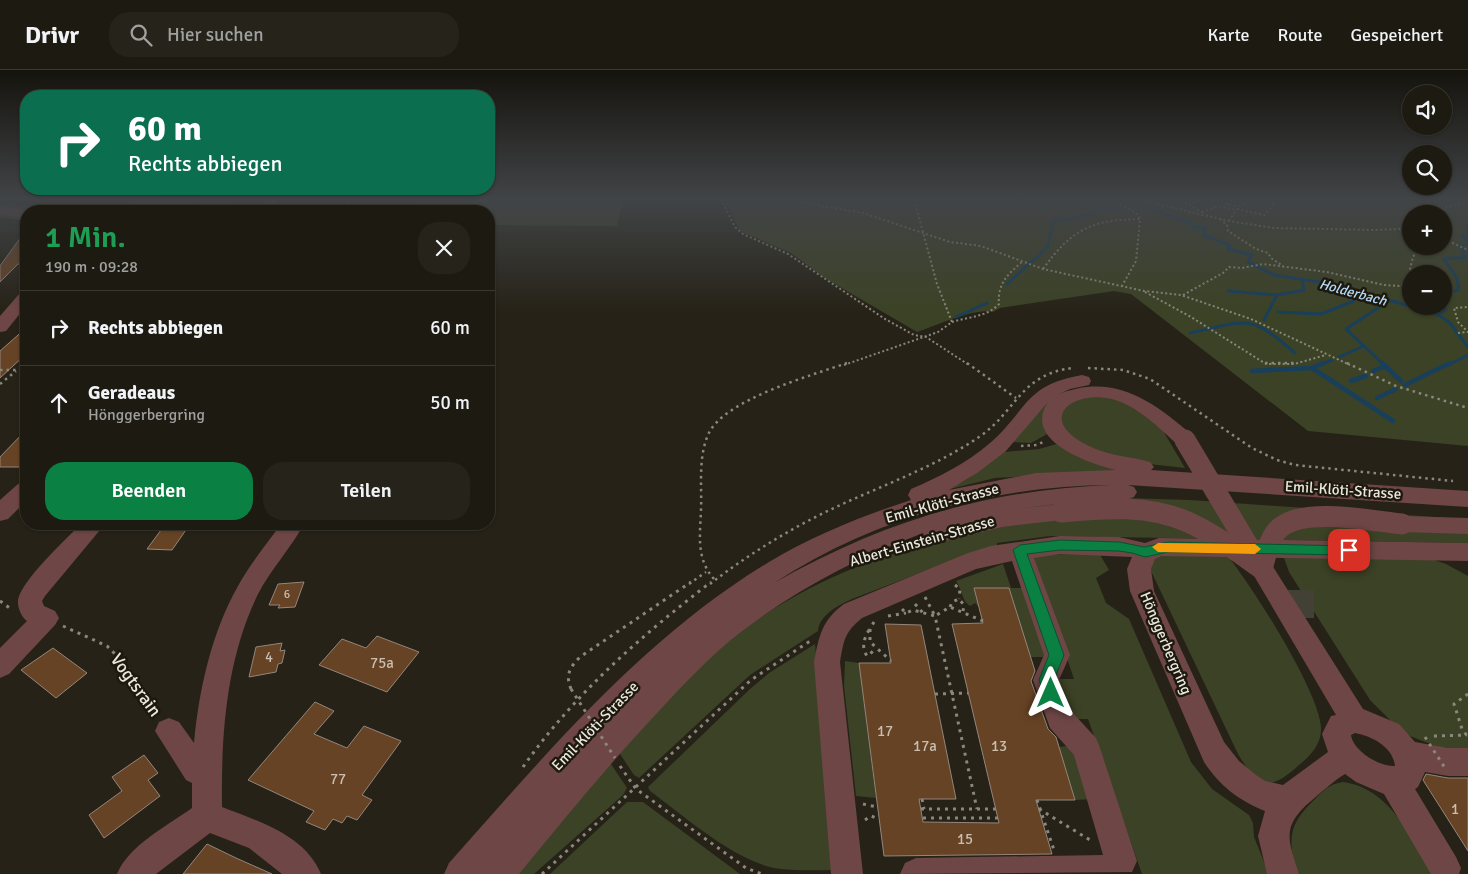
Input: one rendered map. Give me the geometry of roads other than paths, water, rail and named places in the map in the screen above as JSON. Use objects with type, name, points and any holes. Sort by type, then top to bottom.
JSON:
[{"type":"street","points":[[0,327],[20,303]]},
{"type":"street","name":"Albert-Einstein-Strasse","points":[[870,522],[956,478],[1000,446],[1039,397],[1052,388],[1090,380],[1124,386],[1153,399],[1177,420],[1185,440],[1354,720]]},
{"type":"street","name":"Albert-Einstein-Strasse","points":[[1185,440],[1144,407],[1115,394],[1095,391],[1079,393],[1056,405],[1052,414],[1053,425],[1071,445],[1093,456],[1125,466],[1244,476],[1294,486]]},
{"type":"street","name":"Emil-Klöti-Strasse","points":[[460,874],[567,754],[650,668],[746,589],[784,565],[870,522],[924,504],[973,491],[1036,481],[1155,477],[1294,486],[1463,490]]},
{"type":"street","name":"Emil-Klöti-Strasse","points":[[498,874],[589,765],[678,672],[732,625],[809,574],[898,531],[978,507],[1041,496],[1109,492],[1158,492],[1468,514]]},
{"type":"street","points":[[0,514],[20,495]]},
{"type":"street","name":"Albert-Einstein-Strasse","points":[[809,574],[964,527],[1002,518],[1118,508],[1149,511],[1178,518],[1257,559]]},
{"type":"street","points":[[1257,559],[1282,527],[1304,518],[1468,526]]},
{"type":"street","points":[[0,666],[46,618],[33,613],[30,601],[34,590],[89,530]]},
{"type":"street","points":[[207,816],[207,768],[219,668],[247,592],[289,530]]},
{"type":"street","points":[[847,874],[827,662],[832,636],[840,621],[870,603],[968,562],[991,555],[1060,545],[1134,548],[1145,552],[1159,547],[1257,559],[1466,555]]},
{"type":"street","points":[[916,874],[1060,873],[1112,869],[1086,748],[1060,719],[1046,680],[1056,655],[1020,550]]},
{"type":"street","name":"Hönggerbergring","points":[[1145,552],[1138,569],[1142,591],[1214,752],[1225,768],[1243,786],[1276,799],[1288,800]]},
{"type":"street","points":[[1417,746],[1409,774],[1403,780],[1393,781],[1368,775],[1346,758],[1339,747],[1338,728],[1344,723],[1354,720],[1366,722],[1417,746],[1448,762],[1462,750]]},
{"type":"street","name":"Vogtsrain","points":[[169,731],[196,770],[207,768]]},
{"type":"street","points":[[1283,874],[1276,853],[1275,818],[1288,800],[1324,769],[1346,758]]},
{"type":"street","points":[[1393,781],[1445,868]]},
{"type":"street","points":[[207,816],[260,837],[291,862]]},
{"type":"street","points":[[143,868],[207,816]]},
{"type":"waterway","name":"Holderbach","points":[[1007,284],[1047,248],[1050,237]]},
{"type":"waterway","name":"Holderbach","points":[[1207,237],[1230,245],[1228,249],[1252,255],[1248,262],[1274,275],[1339,285],[1354,293]]},
{"type":"waterway","name":"Holderbach","points":[[1463,237],[1468,242]]},
{"type":"waterway","name":"Holderbach","points":[[1448,265],[1444,260],[1445,258],[1465,258],[1461,246],[1468,244]]},
{"type":"waterway","name":"Holderbach","points":[[1452,271],[1458,282],[1458,290],[1452,291]]},
{"type":"waterway","points":[[1277,295],[1304,290],[1302,280]]},
{"type":"waterway","points":[[1228,291],[1277,295]]},
{"type":"waterway","points":[[1278,312],[1321,314],[1354,301],[1354,293]]},
{"type":"waterway","name":"Holderbach","points":[[1354,293],[1371,295],[1402,304]]},
{"type":"waterway","points":[[1264,320],[1277,295]]},
{"type":"waterway","points":[[1364,346],[1346,329],[1381,306],[1386,300]]},
{"type":"waterway","name":"Holderbach","points":[[956,317],[987,303]]},
{"type":"waterway","points":[[1438,315],[1450,323],[1468,347]]},
{"type":"waterway","points":[[1190,333],[1224,325],[1246,323],[1256,325],[1267,331],[1295,353]]},
{"type":"waterway","points":[[1339,357],[1364,346]]},
{"type":"waterway","points":[[1364,346],[1384,365]]},
{"type":"waterway","points":[[1448,365],[1468,355]]},
{"type":"waterway","points":[[1320,365],[1332,360]]},
{"type":"waterway","points":[[1312,368],[1323,363]]},
{"type":"waterway","points":[[1382,363],[1401,381]]},
{"type":"waterway","points":[[1405,385],[1450,363]]},
{"type":"waterway","points":[[1373,371],[1385,366]]},
{"type":"waterway","points":[[1252,371],[1312,368]]},
{"type":"waterway","points":[[1312,368],[1393,421]]},
{"type":"waterway","points":[[1351,381],[1366,376]]},
{"type":"waterway","points":[[1377,398],[1396,389]]},
{"type":"tunnel","points":[[1286,604],[1327,604]]}]
